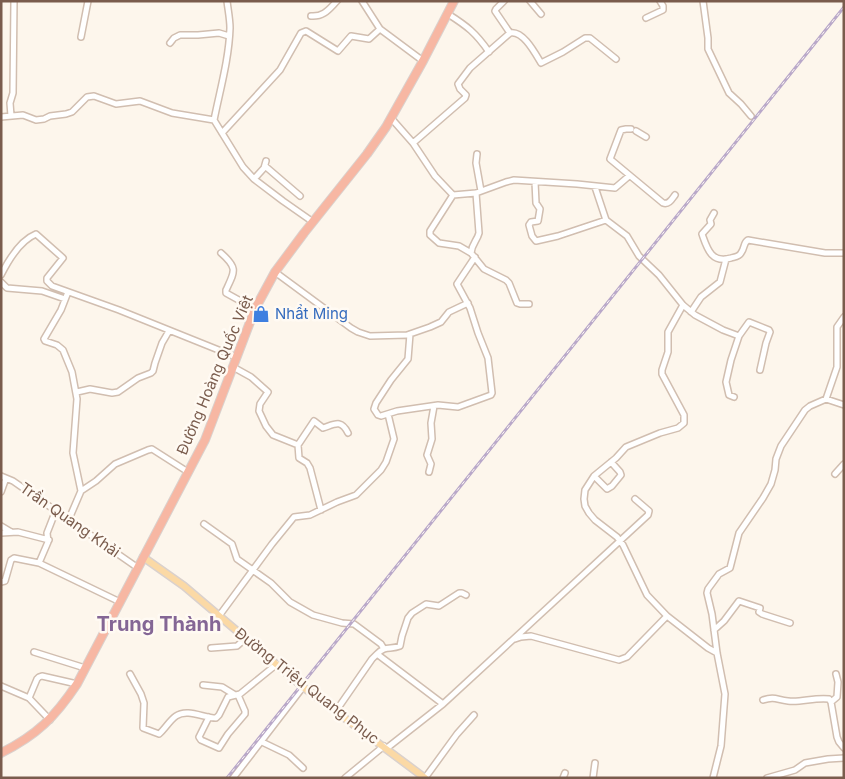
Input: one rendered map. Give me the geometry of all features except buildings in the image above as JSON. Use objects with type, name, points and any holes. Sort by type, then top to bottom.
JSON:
[{"type":"highway","name":"Đường Hoàng Quốc Việt","points":[[1,753],[20,743],[50,720],[77,684],[205,440],[255,309],[275,272],[367,154],[391,118],[454,1]]},
{"type":"main road","name":"Đường Triệu Quang Phục","points":[[143,557],[184,586],[303,687],[425,778]]},
{"type":"street","points":[[11,116],[10,103],[14,93],[14,1]]},
{"type":"street","points":[[81,36],[88,1]]},
{"type":"street","points":[[227,1],[229,36],[214,120],[243,167],[254,179],[313,222]]},
{"type":"street","points":[[312,16],[324,14],[337,1]]},
{"type":"street","points":[[362,1],[380,29],[423,61]]},
{"type":"street","points":[[504,1],[495,11],[510,33]]},
{"type":"street","points":[[530,1],[541,14]]},
{"type":"street","points":[[646,18],[663,10],[664,8],[660,1]]},
{"type":"street","points":[[703,1],[708,49],[729,93],[751,116]]},
{"type":"street","points":[[448,14],[470,29],[489,52]]},
{"type":"street","points":[[222,133],[280,70],[299,34],[302,32],[306,32],[338,51],[351,36],[369,39],[380,29]]},
{"type":"street","points":[[170,43],[180,35],[219,33],[229,36]]},
{"type":"street","points":[[413,142],[465,98],[466,95],[458,84],[470,68],[510,33],[520,35],[532,49],[541,64],[588,37],[616,59]]},
{"type":"street","points":[[1,117],[23,115],[36,120],[44,119],[72,112],[87,97],[94,96],[116,104],[140,101],[172,113],[214,120]]},
{"type":"street","points":[[391,118],[413,142],[436,176],[453,195]]},
{"type":"street","points":[[646,137],[633,130],[621,130],[610,158],[611,161],[663,203],[668,203],[675,195]]},
{"type":"street","points":[[410,334],[408,360],[391,380],[374,406],[378,415],[441,405],[458,406],[489,396],[492,393],[488,358],[472,312],[457,284],[473,255],[473,244],[480,233],[476,162],[478,154]]},
{"type":"street","points":[[254,179],[265,163],[300,196]]},
{"type":"street","points":[[453,195],[479,192],[510,181],[582,184],[615,188],[629,176]]},
{"type":"street","points":[[534,182],[536,203],[540,209],[539,219],[538,222],[532,222],[529,225],[532,236],[536,241],[558,236],[606,220]]},
{"type":"street","points":[[595,187],[606,220],[627,236],[639,256],[663,278],[683,305],[691,312],[739,336]]},
{"type":"street","points":[[453,195],[429,233],[440,243],[459,246],[473,255],[484,269],[509,283],[517,303],[529,304]]},
{"type":"street","points":[[714,213],[710,220],[711,224],[702,234],[708,251],[718,258],[726,259],[739,256],[745,242],[748,240],[825,253],[844,253]]},
{"type":"street","points":[[1,275],[10,258],[27,240],[36,234],[63,258],[49,275],[47,281],[52,286],[119,310],[236,357]]},
{"type":"street","points":[[221,252],[229,260],[234,270],[226,293],[255,309]]},
{"type":"street","points":[[691,312],[701,297],[720,282],[726,259]]},
{"type":"street","points":[[275,272],[364,335],[410,334],[441,322],[448,312],[468,303]]},
{"type":"street","points":[[1,282],[7,288],[42,291],[65,299]]},
{"type":"street","points":[[68,292],[61,310],[44,340],[57,345],[63,350],[71,368],[77,392],[73,453],[81,491]]},
{"type":"street","points":[[683,305],[668,332],[668,352],[662,374],[684,415],[684,423],[678,428],[626,447],[594,476],[586,490],[584,499],[585,506],[595,520],[620,541],[644,590],[667,616],[717,653]]},
{"type":"street","points":[[826,399],[837,367],[837,327],[844,317]]},
{"type":"street","points":[[734,397],[729,395],[726,382],[739,336],[749,322],[770,331],[760,370]]},
{"type":"street","points":[[77,392],[90,389],[112,393],[118,392],[138,378],[153,372],[154,362],[169,330]]},
{"type":"street","points":[[233,367],[251,377],[268,392],[260,404],[259,411],[269,431],[298,445]]},
{"type":"street","points":[[713,778],[721,746],[726,694],[717,653],[712,611],[707,597],[708,589],[719,574],[728,570],[731,565],[737,536],[771,484],[776,459],[784,442],[807,408],[826,399],[844,405]]},
{"type":"street","points":[[428,472],[431,464],[427,456],[432,438],[431,423],[434,406]]},
{"type":"street","points":[[219,616],[294,517],[306,516],[356,496],[384,466],[394,443],[388,414]]},
{"type":"street","points":[[321,510],[310,468],[299,458],[298,445],[314,421],[324,428],[341,424],[346,427],[348,433]]},
{"type":"street","points":[[69,519],[81,491],[96,481],[114,464],[150,449],[188,472]]},
{"type":"street","points":[[594,476],[607,489],[612,486],[621,475],[611,462]]},
{"type":"street","points":[[835,474],[844,464]]},
{"type":"street","points":[[1,492],[4,477]]},
{"type":"street","name":"Trần Quang Khải","points":[[4,477],[13,480],[138,568]]},
{"type":"street","points":[[345,778],[443,704],[650,512],[635,498]]},
{"type":"street","points":[[39,563],[49,540],[47,533],[56,510]]},
{"type":"street","points":[[204,524],[229,541],[237,559],[271,583],[290,602],[308,613],[342,623],[354,624],[384,648]]},
{"type":"street","points":[[1,526],[12,532]]},
{"type":"street","points":[[1,533],[18,532],[49,540]]},
{"type":"street","points":[[1,582],[4,581],[10,560],[14,558],[39,563],[120,602]]},
{"type":"street","points":[[336,711],[372,659],[384,648],[400,646],[409,616],[422,606],[428,604],[439,606],[459,593],[466,595]]},
{"type":"street","points":[[714,630],[724,621],[739,601],[760,608],[762,614],[790,623]]},
{"type":"street","points":[[513,640],[531,636],[619,660],[627,657],[667,616]]},
{"type":"street","points":[[211,648],[237,646],[246,638]]},
{"type":"street","points":[[34,652],[85,668]]},
{"type":"street","points":[[377,654],[443,704]]},
{"type":"street","points":[[130,674],[144,703],[142,726],[144,729],[159,734],[180,714],[218,717],[226,699],[237,695],[277,664]]},
{"type":"street","points":[[832,702],[837,696],[838,682],[836,674]]},
{"type":"street","points":[[29,698],[39,676],[77,684]]},
{"type":"street","points":[[203,685],[222,687],[237,695],[246,711],[246,714],[232,729],[219,748],[201,740],[199,737],[209,717]]},
{"type":"street","points":[[1,686],[29,698],[50,720]]},
{"type":"street","points":[[234,778],[303,687]]},
{"type":"street","points":[[763,700],[771,697],[792,701],[827,698],[832,702],[837,737],[844,748]]},
{"type":"street","points":[[425,778],[474,714]]},
{"type":"street","points":[[262,742],[289,755],[303,768]]},
{"type":"street","points":[[767,778],[795,770],[805,763],[844,758]]},
{"type":"street","points":[[594,778],[595,763]]},
{"type":"railway","points":[[227,778],[844,7]]},
{"type":"place","name":"Nhẩt Ming","points":[[261,314]]},
{"type":"district","name":"Trung Thành","points":[[159,624]]}]
